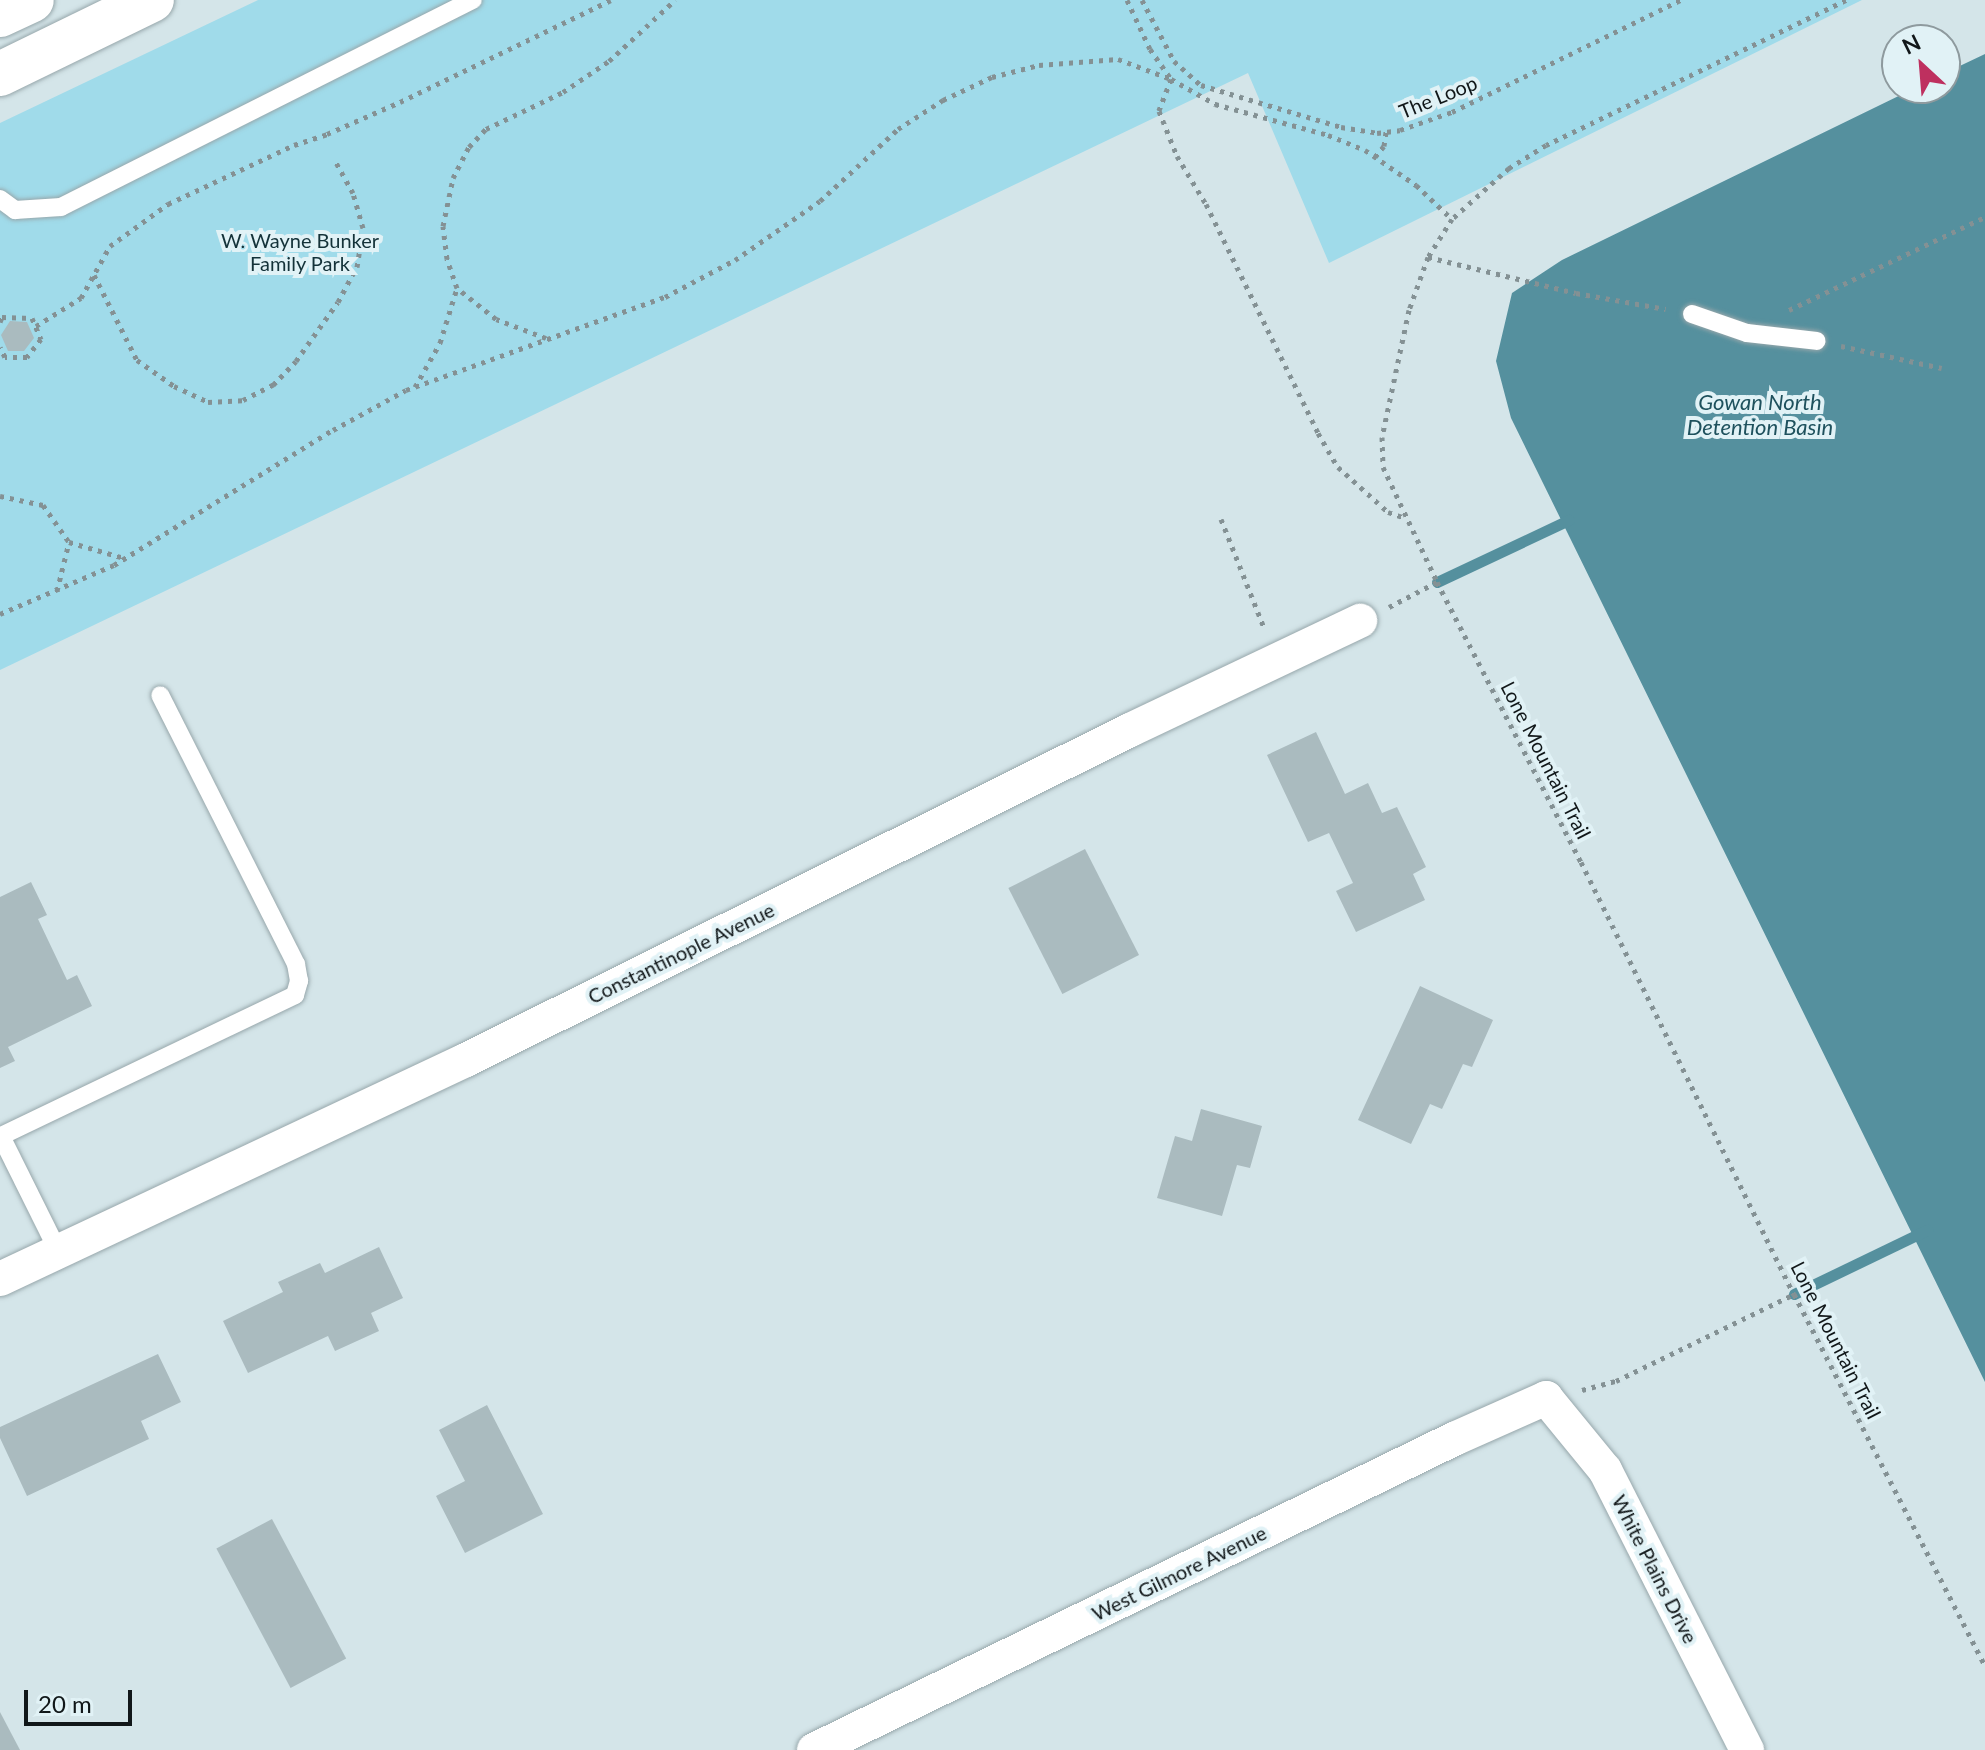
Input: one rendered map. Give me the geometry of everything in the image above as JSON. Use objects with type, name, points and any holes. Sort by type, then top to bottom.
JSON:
[{"type":"main road","points":[[0,15],[32,0]]},
{"type":"main road","points":[[0,74],[152,0]]},
{"type":"street","name":"Constantinople Avenue","points":[[0,1279],[466,1060],[1360,621]]},
{"type":"street","name":"West Gilmore Avenue","points":[[814,1750],[1439,1446],[1546,1398]]},
{"type":"street","name":"White Plains Drive","points":[[1546,1398],[1605,1470],[1747,1750]]},
{"type":"lane","points":[[0,199],[15,210],[61,207],[473,0]]},
{"type":"lane","points":[[1692,314],[1747,333],[1817,341]]},
{"type":"lane","points":[[58,1251],[1,1136],[295,995],[299,981],[296,964],[160,695]]},
{"type":"path","points":[[36,326],[81,298],[110,246],[168,204],[294,145],[400,102],[611,0]]},
{"type":"path","points":[[547,339],[496,319],[457,288],[447,259],[443,226],[453,178],[469,147],[486,129],[563,92],[609,61],[675,0]]},
{"type":"path","points":[[1127,0],[1150,49],[1171,79]]},
{"type":"path","name":"The Loop","points":[[1142,0],[1174,61],[1201,85],[1341,127],[1386,131],[1452,112],[1681,0]]},
{"type":"path","name":"Lone Mountain Trail","points":[[1846,0],[1546,145],[1509,168],[1452,219],[1428,257],[1409,310],[1382,437],[1383,467],[1437,582],[1581,862],[1794,1294],[1985,1666]]},
{"type":"path","points":[[0,614],[125,558],[333,430],[414,387],[665,297],[735,260],[820,201],[898,129],[943,100],[992,77],[1039,65],[1118,59],[1171,79],[1215,104],[1328,135],[1375,157],[1416,185],[1452,219]]},
{"type":"path","points":[[1171,79],[1159,111],[1177,156],[1206,204],[1318,433],[1338,467],[1388,512],[1406,518]]},
{"type":"path","points":[[1375,157],[1384,146],[1386,131]]},
{"type":"path","points":[[93,275],[137,360],[174,386],[208,402],[243,400],[273,385],[296,361],[338,302],[357,267],[363,228],[353,193],[336,162]]},
{"type":"path","points":[[1777,314],[1819,298],[1985,217]]},
{"type":"path","points":[[1428,257],[1576,293],[1692,314]]},
{"type":"path","points":[[414,387],[440,343],[457,288]]},
{"type":"path","points":[[0,322],[2,317],[32,318],[41,339],[27,357],[5,357],[0,348]]},
{"type":"path","points":[[1817,341],[1942,368]]},
{"type":"path","points":[[0,496],[43,505],[69,542],[125,558]]},
{"type":"path","points":[[1221,519],[1276,661]]},
{"type":"path","points":[[57,591],[69,542]]},
{"type":"path","points":[[1360,621],[1437,582]]},
{"type":"path","points":[[1546,1398],[1616,1381],[1794,1294]]},
{"type":"green space","name":"W. Wayne Bunker Family Park","points":[[258,0],[1862,0],[1329,263],[1248,73],[0,670],[0,123]]},
{"type":"water","name":"Gowan North Detention Basin","points":[[1985,54],[1985,1382],[1511,418],[1496,361],[1512,293],[1562,260],[1882,104],[1961,104],[1961,65]]},
{"type":"building","points":[[10,321],[27,322],[34,338],[24,351],[8,351],[1,335]]},
{"type":"building","points":[[1316,732],[1345,794],[1368,783],[1382,813],[1397,807],[1426,867],[1413,874],[1425,900],[1356,932],[1336,891],[1353,883],[1329,833],[1308,842],[1267,755]]},
{"type":"building","points":[[1085,849],[1139,955],[1062,994],[1008,888]]},
{"type":"building","points":[[31,882],[47,915],[38,919],[67,980],[77,975],[92,1006],[8,1047],[15,1061],[0,1068],[0,897]]},
{"type":"building","points":[[1420,986],[1493,1020],[1472,1067],[1463,1064],[1442,1109],[1430,1104],[1411,1144],[1358,1120]]},
{"type":"building","points":[[1201,1109],[1262,1126],[1250,1168],[1237,1165],[1222,1216],[1157,1198],[1175,1136],[1192,1141]]},
{"type":"building","points":[[379,1247],[403,1298],[371,1313],[379,1331],[335,1351],[328,1336],[248,1373],[223,1321],[283,1292],[278,1282],[320,1263],[325,1273]]},
{"type":"building","points":[[158,1354],[181,1402],[141,1421],[149,1439],[27,1496],[0,1438],[0,1427]]},
{"type":"building","points":[[487,1405],[543,1514],[465,1553],[436,1496],[465,1481],[439,1430]]},
{"type":"building","points":[[272,1519],[346,1659],[291,1688],[216,1549]]},
{"type":"building","points":[[0,1712],[20,1750],[0,1750]]},
{"type":"waterway","points":[[1437,582],[1569,520]]},
{"type":"waterway","points":[[1794,1294],[1927,1230]]}]
